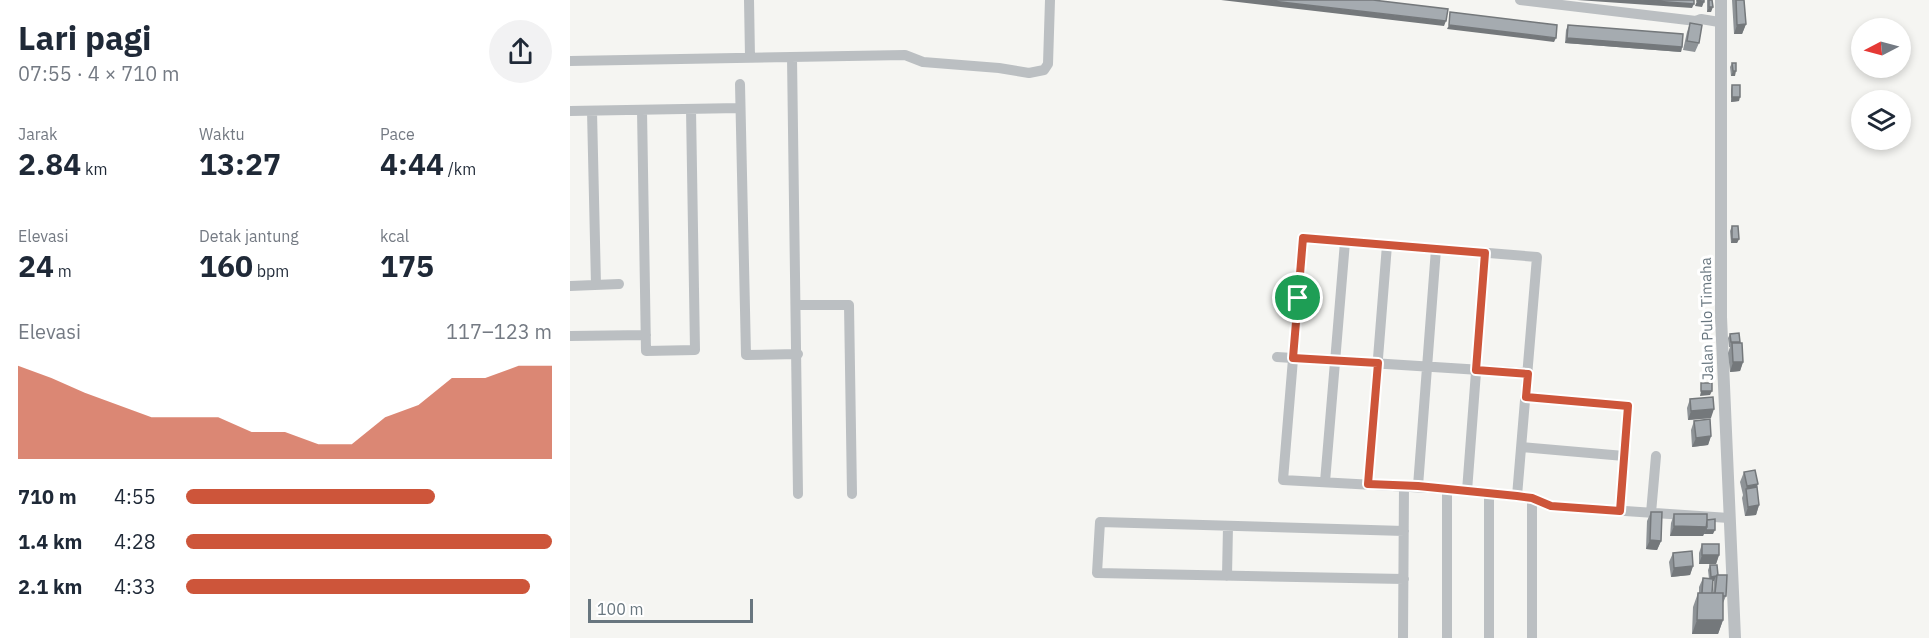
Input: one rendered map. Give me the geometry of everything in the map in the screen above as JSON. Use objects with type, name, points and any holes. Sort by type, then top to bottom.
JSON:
[{"type":"street","points":[[748,0],[750,57]]},
{"type":"street","points":[[570,61],[905,55],[922,62],[1038,72],[1044,70],[1048,64],[1050,0]]},
{"type":"street","points":[[1520,0],[1565,3],[1696,21],[1701,19],[1720,26]]},
{"type":"street","name":"Jalan Pulo Timaha","points":[[1721,0],[1721,317],[1735,638]]},
{"type":"street","points":[[792,57],[798,354],[798,494]]},
{"type":"street","points":[[740,84],[747,355],[798,354]]},
{"type":"street","points":[[570,111],[741,108]]},
{"type":"street","points":[[642,110],[646,351],[695,350],[691,109]]},
{"type":"street","points":[[592,111],[596,285]]},
{"type":"street","points":[[1517,496],[1538,257],[1303,238],[1283,480],[1418,486],[1532,498],[1551,506],[1729,518]]},
{"type":"street","points":[[1325,482],[1345,242]]},
{"type":"street","points":[[1368,484],[1387,245]]},
{"type":"street","points":[[1418,486],[1436,249]]},
{"type":"street","points":[[1467,491],[1485,253]]},
{"type":"street","points":[[570,286],[619,284]]},
{"type":"street","points":[[797,305],[849,305],[852,494]]},
{"type":"street","points":[[570,336],[646,335]]},
{"type":"street","points":[[1277,357],[1528,374]]},
{"type":"street","points":[[1526,397],[1628,406],[1620,511]]},
{"type":"street","points":[[1522,447],[1624,456]]},
{"type":"street","points":[[1651,513],[1656,456]]},
{"type":"street","points":[[1403,638],[1404,486]]},
{"type":"street","points":[[1447,489],[1447,638]]},
{"type":"street","points":[[1489,493],[1489,638]]},
{"type":"street","points":[[1532,498],[1532,638]]},
{"type":"street","points":[[1404,531],[1100,522],[1097,573],[1404,579]]},
{"type":"street","points":[[1227,576],[1228,526]]},
{"type":"building","points":[[1263,0],[1373,0],[1448,9],[1446,21]]},
{"type":"building","points":[[1641,0],[1694,0],[1694,4]]},
{"type":"building","points":[[1709,0],[1712,0],[1713,7],[1709,7]]},
{"type":"building","points":[[1736,0],[1744,0],[1746,24],[1737,25]]},
{"type":"building","points":[[1450,12],[1557,25],[1556,38],[1449,25]]},
{"type":"building","points":[[1690,23],[1702,25],[1699,43],[1687,41]]},
{"type":"building","points":[[1568,25],[1683,34],[1682,47],[1567,38]]},
{"type":"building","points":[[1732,63],[1736,63],[1736,71],[1733,71]]},
{"type":"building","points":[[1732,85],[1740,85],[1740,97],[1732,97]]},
{"type":"building","points":[[1732,226],[1738,226],[1739,239],[1732,239]]},
{"type":"building","points":[[1739,333],[1740,342],[1731,342],[1730,334]]},
{"type":"building","points":[[1732,343],[1742,343],[1743,362],[1733,362]]},
{"type":"building","points":[[1701,383],[1712,383],[1712,391],[1701,391]]},
{"type":"building","points":[[1713,397],[1714,409],[1691,411],[1690,399]]},
{"type":"building","points":[[1710,419],[1711,436],[1696,438],[1694,421]]},
{"type":"building","points":[[1755,470],[1758,484],[1747,486],[1744,472]]},
{"type":"building","points":[[1757,487],[1759,505],[1748,507],[1746,489]]},
{"type":"building","points":[[1651,512],[1662,512],[1661,541],[1650,540]]},
{"type":"building","points":[[1674,514],[1707,514],[1707,527],[1674,526]]},
{"type":"building","points":[[1715,519],[1715,530],[1706,530],[1707,520]]},
{"type":"building","points":[[1702,544],[1719,544],[1719,555],[1702,555]]},
{"type":"building","points":[[1692,551],[1693,566],[1674,568],[1673,553]]},
{"type":"building","points":[[1710,565],[1717,565],[1718,575],[1711,577]]},
{"type":"building","points":[[1717,575],[1727,575],[1726,596],[1723,596],[1723,593],[1715,593]]},
{"type":"building","points":[[1703,578],[1713,579],[1712,593],[1702,593]]},
{"type":"building","points":[[1698,593],[1723,593],[1723,620],[1697,620]]},
{"type":"route","points":[[1303,238],[1485,253],[1476,370],[1528,374],[1526,397],[1628,406],[1620,511],[1551,506],[1532,498],[1517,496],[1418,486],[1368,484],[1378,363],[1293,358],[1298,298],[1303,238]]}]
